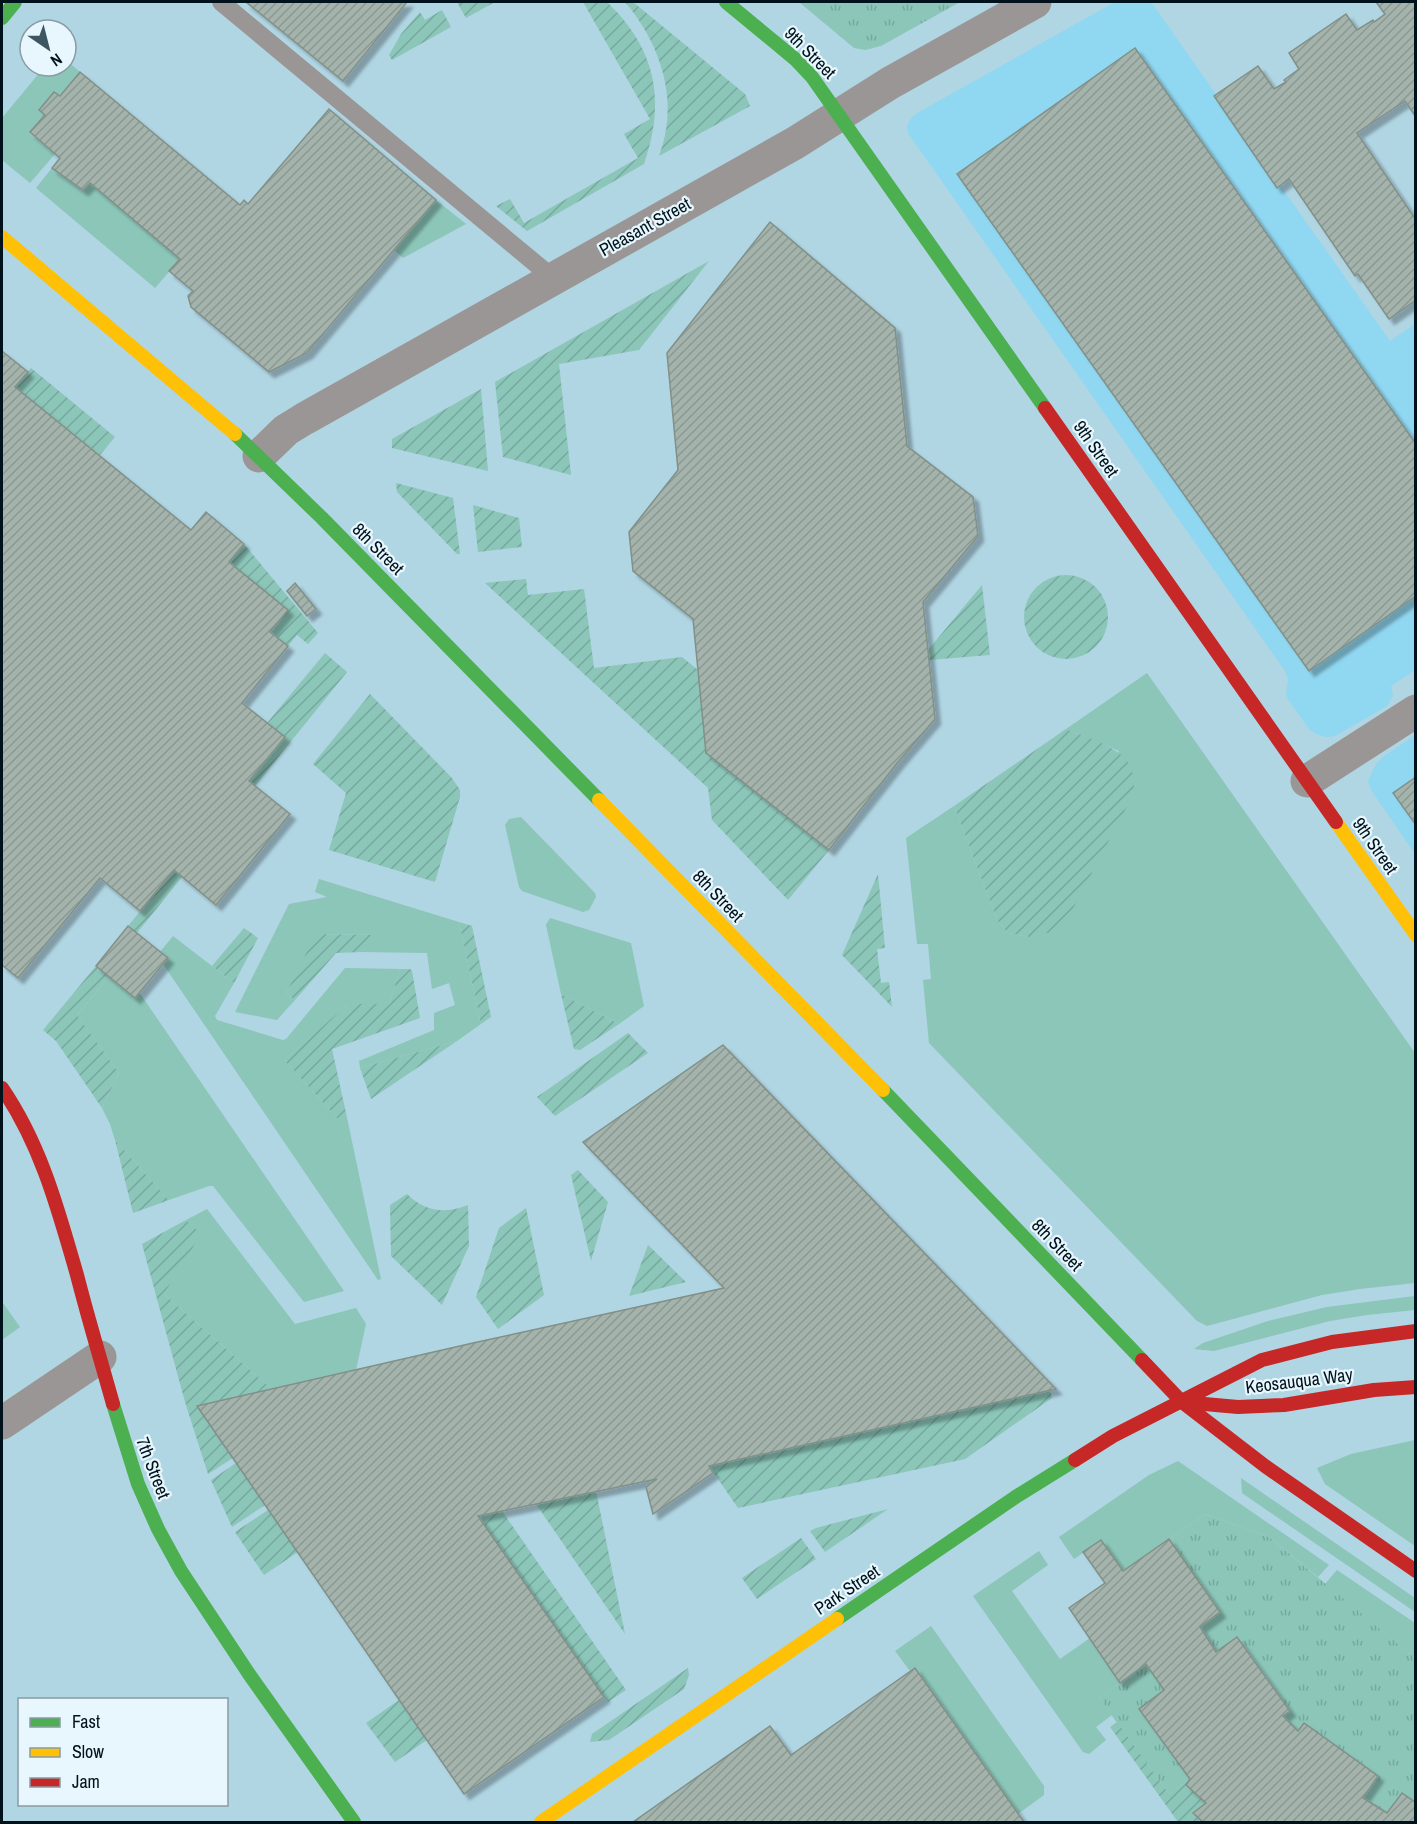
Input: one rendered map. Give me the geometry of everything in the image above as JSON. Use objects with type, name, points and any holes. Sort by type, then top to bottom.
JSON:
[{"type":"main road","points":[[2,18],[15,2]]},
{"type":"main road","name":"9th Street","points":[[726,2],[795,58],[812,76],[1416,935]]},
{"type":"main road","name":"8th Street","points":[[2,237],[228,427],[330,525],[837,1042],[1182,1402],[1265,1466],[1416,1571]]},
{"type":"main road","name":"7th Street","points":[[2,1088],[28,1128],[57,1200],[122,1435],[139,1485],[181,1573],[266,1700],[354,1822]]},
{"type":"main road","name":"Keosauqua Way","points":[[1182,1402],[1262,1360],[1332,1342],[1416,1331]]},
{"type":"main road","name":"Keosauqua Way","points":[[1182,1402],[1238,1407],[1284,1405],[1374,1390],[1416,1387]]},
{"type":"main road","name":"Park Street","points":[[541,1822],[1046,1476],[1113,1436],[1182,1402]]},
{"type":"street","name":"Pleasant Street","points":[[259,456],[286,430],[304,419],[795,143],[890,83],[1035,2]]},
{"type":"street","points":[[1307,782],[1416,711]]},
{"type":"street","points":[[2,1423],[100,1357]]},
{"type":"lane","points":[[221,2],[553,278]]},
{"type":"shaded area","points":[[1115,2],[1151,2],[1390,341],[1415,324],[1415,670],[1391,686],[1393,696],[1387,706],[1335,736],[1326,737],[1309,729],[1286,695],[1288,679],[1285,671],[908,133],[907,126],[912,117],[919,112]]},
{"type":"shaded area","points":[[1415,735],[1415,854],[1371,790],[1368,781],[1375,766],[1383,757]]},
{"type":"green space","points":[[457,2],[495,2],[466,18]]},
{"type":"green space","points":[[583,2],[607,2],[637,38],[646,57],[655,97],[651,141],[644,164],[527,231],[496,206],[510,199],[524,223],[638,158],[624,134],[650,119]]},
{"type":"green space","points":[[625,2],[633,2],[745,94],[750,106],[659,156],[668,115],[663,74],[648,36],[638,18]]},
{"type":"green space","points":[[799,2],[960,2],[881,46],[865,50],[854,48]]},
{"type":"green space","points":[[442,10],[451,27],[392,60],[389,55],[401,34],[420,12],[425,20]]},
{"type":"green space","points":[[35,78],[75,78],[60,96],[54,92],[40,109],[45,115],[30,133],[55,154],[30,183],[2,160],[2,118]]},
{"type":"green space","points":[[52,168],[83,190],[90,183],[180,259],[155,288],[36,188]]},
{"type":"green space","points":[[436,200],[466,224],[403,258],[394,250]]},
{"type":"green space","points":[[709,261],[639,350],[559,364],[571,475],[503,457],[495,382]]},
{"type":"green space","points":[[31,368],[115,437],[100,455],[15,387]]},
{"type":"green space","points":[[481,389],[488,471],[392,448],[392,439]]},
{"type":"green space","points":[[396,483],[453,498],[460,554],[457,554],[397,492]]},
{"type":"green space","points":[[473,505],[519,518],[522,547],[478,552]]},
{"type":"green space","points":[[244,544],[318,633],[308,644],[297,635],[288,646],[271,632],[288,610],[229,562]]},
{"type":"green space","points":[[1066,575],[1082,578],[1096,587],[1105,601],[1108,617],[1105,633],[1096,647],[1082,656],[1066,659],[1050,656],[1036,647],[1027,633],[1024,617],[1027,601],[1036,587],[1050,578]]},
{"type":"green space","points":[[526,579],[528,595],[584,589],[594,668],[682,657],[698,670],[706,753],[829,850],[788,900],[712,820],[708,788],[485,583]]},
{"type":"green space","points":[[982,585],[990,655],[929,660],[928,650]]},
{"type":"green space","points":[[325,653],[347,672],[255,786],[249,781],[285,737],[267,723]]},
{"type":"green space","points":[[1147,673],[1415,1053],[1415,1283],[1322,1295],[1207,1326],[1197,1321],[929,1043],[923,980],[931,979],[928,944],[917,944],[906,838],[954,806],[997,920],[1008,933],[1029,937],[1119,751],[1066,729]]},
{"type":"green space","points":[[370,694],[452,778],[460,790],[460,797],[435,882],[329,850],[346,793],[313,764]]},
{"type":"green space","points":[[1066,729],[1109,747],[1124,758],[1132,771],[1134,793],[1066,922],[1051,932],[1029,937],[1008,933],[997,920],[954,806]]},
{"type":"green space","points":[[521,817],[595,893],[596,897],[589,910],[583,912],[522,891],[519,887],[505,825],[509,819]]},
{"type":"green space","points":[[174,870],[182,877],[137,933],[128,926]]},
{"type":"green space","points":[[878,874],[885,948],[877,949],[881,983],[889,982],[892,1007],[842,955]]},
{"type":"green space","points":[[319,879],[459,922],[481,1024],[457,1041],[360,1068],[359,1061],[434,1030],[434,1013],[455,1005],[449,983],[432,989],[427,953],[362,952],[375,935],[317,934],[286,993],[295,1000],[277,1020],[235,1012],[289,904],[327,897],[315,892]]},
{"type":"green space","points":[[550,918],[631,943],[644,1006],[619,1024],[561,994],[546,925]]},
{"type":"green space","points":[[459,922],[472,926],[491,1017],[481,1024]]},
{"type":"green space","points":[[244,928],[258,938],[234,983],[212,966]]},
{"type":"green space","points":[[316,934],[376,935],[362,952],[336,953],[295,1000],[286,993]]},
{"type":"green space","points":[[173,936],[234,983],[215,1016],[217,1020],[283,1040],[345,968],[400,969],[389,1004],[348,1004],[284,1060],[338,1119],[346,1113],[381,1279],[378,1280],[163,964],[167,958],[160,952]]},
{"type":"green space","points":[[96,966],[109,977],[77,1015],[119,1073],[102,1108],[56,1041],[43,1030]]},
{"type":"green space","points":[[400,969],[412,971],[420,1018],[332,1049],[346,1113],[338,1119],[284,1060],[348,1004],[389,1004]]},
{"type":"green space","points":[[109,977],[139,992],[344,1291],[304,1302],[213,1186],[169,1200],[115,1140],[102,1108],[119,1073],[77,1015]]},
{"type":"green space","points":[[561,994],[619,1024],[580,1050],[574,1049]]},
{"type":"green space","points":[[628,1033],[648,1053],[555,1116],[537,1097]]},
{"type":"green space","points":[[457,1041],[371,1099],[360,1068]]},
{"type":"green space","points":[[115,1140],[169,1200],[133,1213]]},
{"type":"green space","points":[[578,1170],[608,1202],[591,1261],[571,1175]]},
{"type":"green space","points":[[407,1194],[421,1205],[436,1210],[451,1210],[468,1205],[469,1246],[442,1305],[391,1256],[390,1205]]},
{"type":"green space","points":[[526,1208],[544,1295],[498,1329],[476,1297],[499,1228]]},
{"type":"green space","points":[[207,1209],[295,1324],[356,1308],[366,1324],[356,1370],[272,1389],[164,1294],[200,1234],[186,1220]]},
{"type":"green space","points":[[186,1220],[201,1234],[164,1294],[272,1389],[233,1458],[208,1474],[185,1402],[142,1244]]},
{"type":"green space","points":[[648,1245],[686,1282],[629,1296]]},
{"type":"green space","points":[[1415,1296],[1415,1310],[1330,1321],[1214,1351],[1194,1349],[1203,1343],[1268,1321],[1327,1307]]},
{"type":"green space","points":[[2,1304],[20,1327],[2,1340]]},
{"type":"green space","points":[[1050,1390],[1052,1398],[965,1459],[738,1508],[709,1466]]},
{"type":"green space","points":[[1416,1440],[1415,1546],[1325,1484],[1317,1468],[1351,1454]]},
{"type":"green space","points":[[1178,1461],[1329,1565],[1318,1577],[1269,1537],[1205,1514],[1123,1571],[1101,1541],[1074,1559],[1059,1537],[1149,1475]]},
{"type":"green space","points":[[236,1463],[265,1505],[232,1527],[211,1480]]},
{"type":"green space","points":[[1241,1478],[1415,1598],[1415,1612],[1242,1493]]},
{"type":"green space","points":[[596,1491],[625,1634],[536,1504]]},
{"type":"green space","points":[[888,1509],[825,1552],[810,1531],[816,1528]]},
{"type":"green space","points":[[268,1510],[298,1552],[264,1575],[235,1532]]},
{"type":"green space","points":[[502,1511],[626,1690],[608,1702],[478,1516]]},
{"type":"green space","points":[[1205,1514],[1269,1537],[1415,1658],[1415,1803],[1402,1793],[1387,1813],[1363,1798],[1377,1777],[1304,1723],[1298,1731],[1283,1716],[1290,1710],[1238,1637],[1216,1652],[1200,1627],[1220,1612],[1169,1539]]},
{"type":"green space","points":[[801,1538],[816,1559],[757,1599],[742,1578]]},
{"type":"green space","points":[[1039,1551],[1048,1565],[1012,1591],[1060,1659],[1090,1638],[1120,1683],[1099,1698],[1112,1715],[1096,1727],[1106,1740],[1089,1754],[1083,1752],[973,1596]]},
{"type":"green space","points":[[1337,1570],[1415,1623],[1415,1658],[1325,1584]]},
{"type":"green space","points":[[931,1626],[1044,1786],[1044,1795],[1018,1814],[916,1668],[910,1671],[895,1651]]},
{"type":"green space","points":[[1146,1664],[1164,1690],[1139,1709],[1190,1779],[1169,1794],[1099,1698]]},
{"type":"green space","points":[[688,1668],[689,1675],[684,1689],[609,1740],[590,1742],[592,1734]]},
{"type":"green space","points":[[399,1700],[427,1740],[395,1762],[366,1723]]},
{"type":"green space","points":[[1117,1722],[1169,1794],[1190,1779],[1186,1785],[1206,1803],[1194,1813],[1200,1819],[1197,1822],[1178,1822],[1110,1727]]},
{"type":"building","points":[[246,2],[407,2],[343,81]]},
{"type":"building","points":[[1376,2],[1416,2],[1416,117],[1405,101],[1357,133],[1416,220],[1416,300],[1389,319],[1358,274],[1355,276],[1289,179],[1277,188],[1214,96],[1258,66],[1274,89],[1286,82],[1284,80],[1299,69],[1289,53],[1346,14],[1357,30],[1373,20],[1374,22],[1385,14]]},
{"type":"building","points":[[1135,48],[1416,444],[1416,596],[1309,671],[957,174]]},
{"type":"building","points":[[80,72],[240,205],[244,200],[248,204],[329,109],[436,200],[307,353],[269,372],[191,307],[188,296],[193,291],[169,271],[180,259],[90,183],[83,190],[52,168],[60,158],[30,132],[45,115],[39,110],[54,92],[60,96],[75,78],[78,78]]},
{"type":"building","points":[[770,222],[895,328],[907,446],[973,497],[978,536],[923,602],[935,719],[829,850],[706,753],[693,619],[633,571],[629,532],[678,470],[667,353]]},
{"type":"building","points":[[2,351],[28,372],[15,387],[191,530],[206,512],[244,544],[229,562],[288,610],[270,632],[288,646],[242,703],[285,737],[249,781],[290,814],[216,905],[174,870],[140,911],[100,878],[18,978],[2,965]]},
{"type":"building","points":[[295,583],[316,609],[307,616],[287,591]]},
{"type":"building","points":[[1416,777],[1416,825],[1393,793]]},
{"type":"building","points":[[128,926],[168,958],[135,998],[96,966]]},
{"type":"building","points":[[723,1045],[1056,1389],[709,1466],[713,1473],[653,1514],[646,1487],[657,1479],[478,1516],[604,1697],[464,1794],[197,1406],[724,1288],[583,1142]]},
{"type":"building","points":[[1169,1539],[1220,1612],[1200,1627],[1216,1652],[1237,1637],[1290,1711],[1283,1716],[1298,1731],[1304,1723],[1378,1776],[1363,1798],[1387,1813],[1402,1793],[1416,1803],[1416,1822],[1203,1822],[1193,1813],[1206,1803],[1186,1785],[1190,1779],[1139,1709],[1164,1690],[1146,1664],[1120,1683],[1069,1608],[1105,1583],[1083,1552],[1101,1540],[1123,1571]]},
{"type":"building","points":[[915,1668],[1024,1822],[633,1822],[770,1726],[791,1755]]},
{"type":"traffic: fast","points":[[2,18],[15,2]]},
{"type":"traffic: fast","points":[[726,2],[795,59],[812,77],[1045,408]]},
{"type":"traffic: fast","points":[[235,434],[322,518],[599,800]]},
{"type":"traffic: fast","points":[[883,1090],[1142,1360]]},
{"type":"traffic: fast","points":[[113,1404],[138,1484],[158,1529],[181,1571],[249,1674],[354,1822]]},
{"type":"traffic: fast","points":[[837,1619],[1017,1496],[1075,1460]]},
{"type":"traffic: slow","points":[[2,237],[235,434]]},
{"type":"traffic: slow","points":[[599,800],[883,1090]]},
{"type":"traffic: slow","points":[[1336,822],[1416,935]]},
{"type":"traffic: slow","points":[[541,1822],[837,1619]]},
{"type":"traffic: jam","points":[[1045,408],[1336,822]]},
{"type":"traffic: jam","points":[[2,1088],[28,1132],[47,1178],[70,1250],[113,1404]]},
{"type":"traffic: jam","points":[[1075,1460],[1113,1436],[1262,1360],[1332,1342],[1416,1331]]},
{"type":"traffic: jam","points":[[1142,1360],[1182,1402],[1265,1466],[1416,1571]]},
{"type":"traffic: jam","points":[[1182,1402],[1238,1407],[1284,1405],[1374,1390],[1416,1387]]}]
